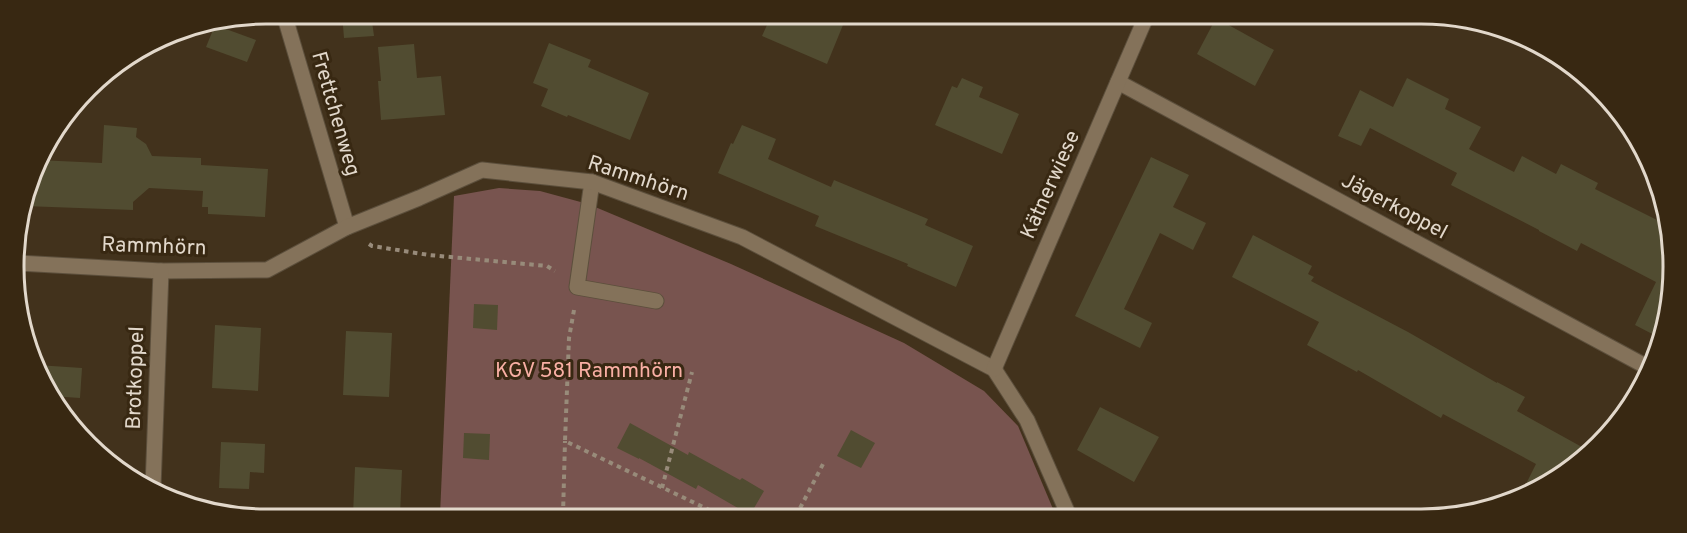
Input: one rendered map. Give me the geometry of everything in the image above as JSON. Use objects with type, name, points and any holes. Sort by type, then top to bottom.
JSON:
[{"type":"street","name":"Frettchenweg","points":[[287,24],[346,227]]},
{"type":"street","name":"Kätnerwiese","points":[[994,369],[1143,24]]},
{"type":"street","name":"Jägerkoppel","points":[[1118,82],[1642,364]]},
{"type":"street","name":"Rammhörn","points":[[24,263],[161,271],[267,270],[346,227],[482,170],[592,182],[742,237],[994,369],[1028,420],[1066,509]]},
{"type":"street","points":[[592,182],[577,287],[656,301]]},
{"type":"street","name":"Brotkoppel","points":[[153,481],[161,271]]},
{"type":"path","points":[[346,227],[372,246],[429,255],[547,266],[577,287],[569,339],[563,509]]},
{"type":"path","points":[[662,488],[692,372]]},
{"type":"path","points":[[565,441],[707,509]]},
{"type":"path","points":[[800,509],[823,464]]},
{"type":"green space","name":"KGV 581 Rammhörn","points":[[499,188],[540,191],[588,204],[731,264],[904,343],[984,391],[1018,426],[1053,509],[440,509],[454,196]]},
{"type":"building","points":[[343,24],[372,24],[374,36],[344,38]]},
{"type":"building","points":[[767,24],[843,25],[827,64],[762,36]]},
{"type":"building","points":[[1213,24],[1227,24],[1274,50],[1255,86],[1197,54]]},
{"type":"building","points":[[224,28],[256,40],[247,62],[206,47],[213,30]]},
{"type":"building","points":[[549,43],[591,60],[588,67],[649,93],[630,140],[541,106],[548,89],[533,83]]},
{"type":"building","points":[[414,44],[417,78],[441,76],[445,115],[381,120],[378,47]]},
{"type":"building","points":[[962,78],[983,87],[979,97],[1019,114],[1002,154],[935,125],[952,86],[957,88]]},
{"type":"building","points":[[1407,78],[1449,99],[1445,109],[1481,127],[1469,149],[1514,172],[1522,156],[1556,174],[1561,164],[1598,183],[1595,189],[1658,221],[1663,266],[1661,298],[1653,334],[1635,325],[1656,282],[1581,243],[1577,251],[1451,185],[1457,173],[1370,128],[1361,146],[1338,136],[1360,90],[1393,107]]},
{"type":"building","points":[[104,125],[137,128],[136,137],[146,144],[152,156],[201,158],[201,165],[268,169],[265,217],[208,214],[208,207],[202,207],[203,191],[149,188],[133,202],[133,210],[32,206],[48,160],[102,163]]},
{"type":"building","points":[[742,125],[776,139],[768,159],[831,187],[834,180],[928,219],[925,225],[973,246],[956,287],[907,266],[908,264],[815,226],[819,216],[718,173]]},
{"type":"building","points":[[1151,157],[1189,175],[1173,207],[1206,223],[1193,250],[1160,233],[1124,309],[1152,323],[1140,348],[1075,316]]},
{"type":"building","points":[[1253,235],[1312,266],[1308,274],[1314,277],[1311,281],[1525,397],[1517,411],[1582,447],[1542,477],[1525,485],[1536,464],[1443,414],[1441,418],[1358,370],[1357,372],[1307,345],[1319,322],[1232,277]]},
{"type":"building","points":[[474,304],[498,305],[497,330],[473,328]]},
{"type":"building","points":[[215,325],[261,328],[258,391],[212,388]]},
{"type":"building","points":[[346,331],[392,333],[389,397],[343,395]]},
{"type":"building","points":[[45,366],[82,368],[80,398],[62,397]]},
{"type":"building","points":[[1100,407],[1159,437],[1134,482],[1077,450]]},
{"type":"building","points":[[630,423],[688,455],[689,452],[764,491],[754,509],[740,509],[698,485],[696,489],[617,448]]},
{"type":"building","points":[[851,430],[875,443],[861,468],[837,456]]},
{"type":"building","points":[[464,433],[490,434],[489,460],[463,458]]},
{"type":"building","points":[[221,442],[265,444],[264,473],[250,472],[249,489],[219,488]]},
{"type":"building","points":[[355,467],[402,470],[400,509],[353,509]]}]
